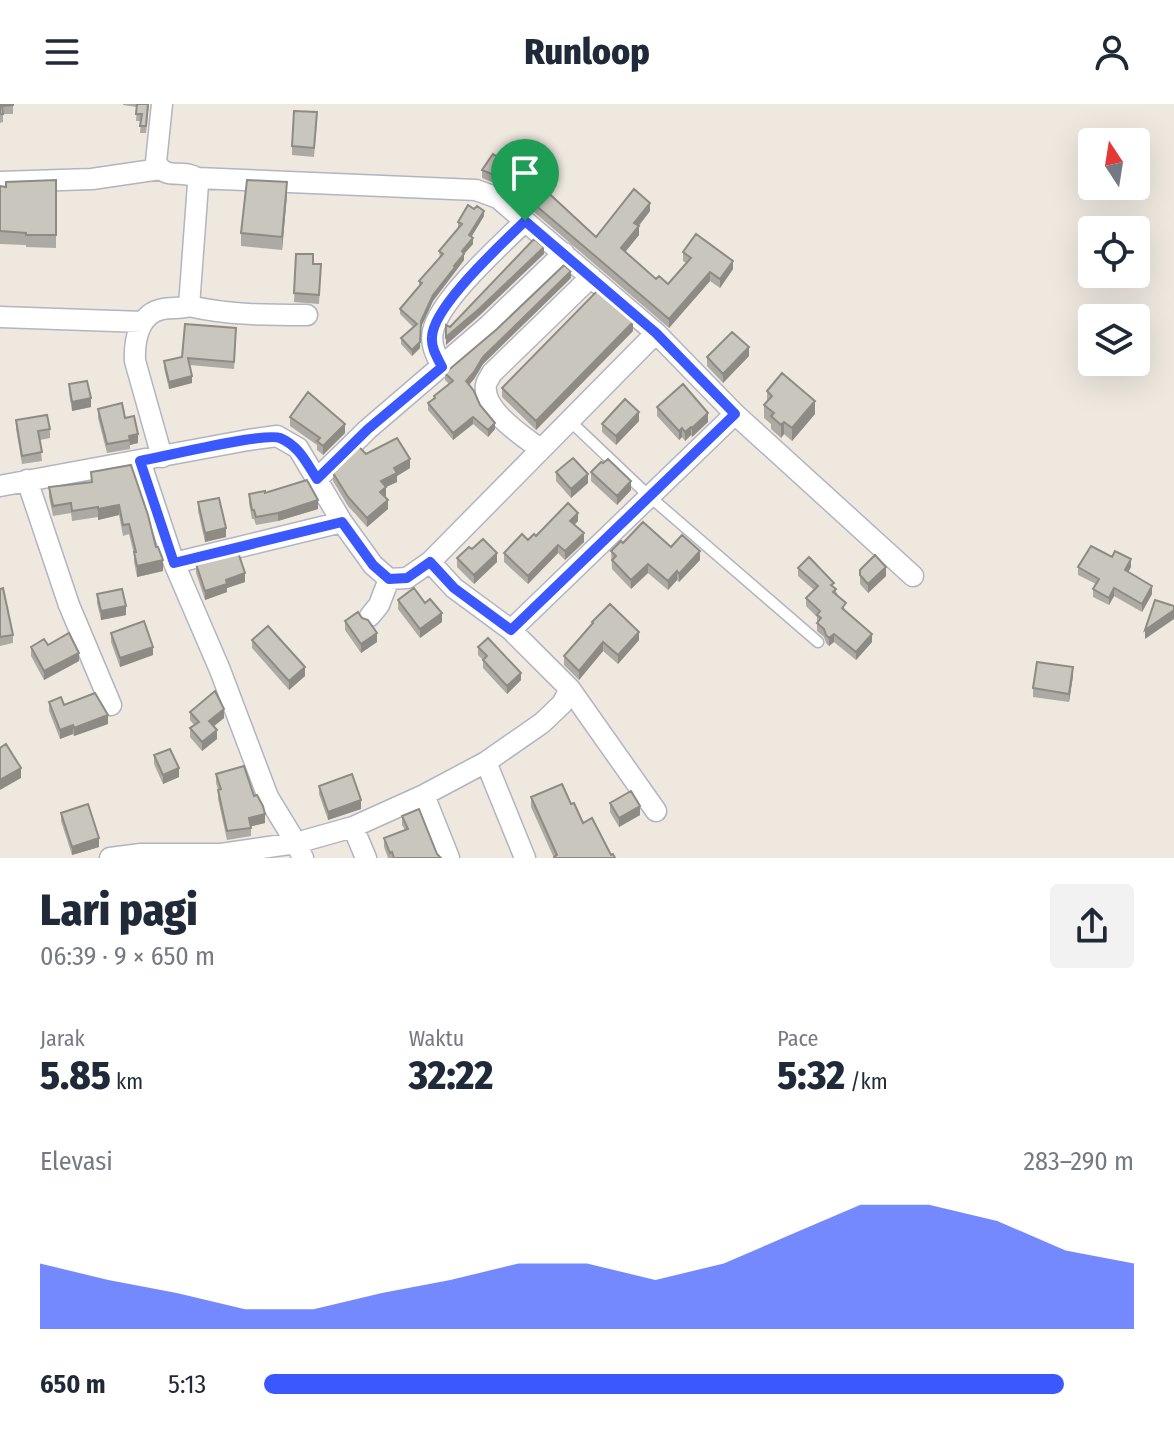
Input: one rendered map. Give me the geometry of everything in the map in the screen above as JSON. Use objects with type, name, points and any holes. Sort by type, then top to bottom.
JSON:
[{"type":"street","points":[[162,104],[156,162],[167,173],[190,174],[197,178],[476,190],[498,198],[656,333],[735,414],[913,576]]},
{"type":"street","points":[[0,182],[92,179],[160,169]]},
{"type":"street","points":[[189,306],[197,178]]},
{"type":"street","points":[[442,367],[432,347],[437,318],[470,275],[525,221]]},
{"type":"street","points":[[317,479],[368,429],[488,326],[564,253]]},
{"type":"street","points":[[540,449],[504,422],[489,402],[486,385],[492,373],[591,277]]},
{"type":"street","points":[[162,457],[135,361],[137,335],[147,315],[163,309],[189,306],[251,315],[307,315]]},
{"type":"street","points":[[0,317],[143,322]]},
{"type":"street","points":[[0,486],[277,436],[298,448],[342,522],[373,565],[389,579],[407,578],[430,562],[656,333]]},
{"type":"street","points":[[511,630],[735,414]]},
{"type":"street","points":[[140,461],[174,563],[220,670],[268,797],[299,851]]},
{"type":"street","points":[[27,480],[69,605],[111,705]]},
{"type":"street","points":[[174,563],[342,522]]},
{"type":"street","points":[[430,562],[454,588],[511,630],[570,689],[656,811]]},
{"type":"street","points":[[370,616],[379,605],[389,579]]},
{"type":"street","points":[[110,858],[141,854],[221,856],[299,851],[424,795],[486,762],[542,723],[562,704],[570,689]]},
{"type":"street","points":[[486,762],[525,858]]},
{"type":"street","points":[[424,795],[449,858]]},
{"type":"street","points":[[353,827],[366,858]]},
{"type":"lane","points":[[569,420],[649,496],[818,642]]},
{"type":"building","points":[[0,104],[13,105],[2,106],[3,114],[0,114]]},
{"type":"building","points":[[137,104],[148,104],[146,126],[140,126],[142,114],[136,114]]},
{"type":"building","points":[[294,111],[317,112],[314,148],[292,146]]},
{"type":"building","points":[[493,154],[510,166],[514,161],[596,237],[634,189],[650,203],[634,223],[639,226],[621,248],[656,279],[659,276],[668,284],[691,258],[683,252],[696,234],[733,261],[720,279],[710,272],[669,319],[506,180],[482,170]]},
{"type":"building","points":[[56,180],[56,235],[0,231],[0,186],[6,187],[6,182]]},
{"type":"building","points":[[247,180],[287,182],[282,237],[241,233]]},
{"type":"building","points":[[468,205],[484,211],[469,235],[473,238],[462,251],[464,254],[433,295],[421,321],[420,342],[412,350],[401,338],[417,324],[400,309],[443,254],[439,251],[462,224],[458,222]]},
{"type":"building","points":[[534,239],[544,247],[446,337],[446,325],[450,327]]},
{"type":"building","points":[[296,254],[313,254],[313,264],[321,264],[319,295],[294,293]]},
{"type":"building","points":[[564,265],[571,271],[483,357],[466,381],[495,423],[488,430],[473,417],[453,433],[428,403],[453,381],[445,373]]},
{"type":"building","points":[[597,291],[633,322],[536,421],[502,388]]},
{"type":"building","points":[[185,324],[236,328],[234,362],[188,358],[192,376],[169,382],[164,361],[182,357]]},
{"type":"building","points":[[732,332],[749,347],[723,374],[707,357]]},
{"type":"building","points":[[782,373],[815,401],[792,428],[784,422],[781,425],[771,416],[774,413],[764,405],[772,396],[767,391]]},
{"type":"building","points":[[87,381],[91,398],[72,402],[69,384]]},
{"type":"building","points":[[683,384],[708,413],[685,432],[682,428],[679,431],[657,407]]},
{"type":"building","points":[[308,392],[345,424],[323,446],[317,441],[320,438],[290,417]]},
{"type":"building","points":[[625,399],[639,412],[616,436],[602,424]]},
{"type":"building","points":[[122,403],[125,418],[134,416],[138,434],[129,436],[130,440],[107,444],[98,409]]},
{"type":"building","points":[[47,415],[50,429],[38,431],[42,452],[22,456],[16,420]]},
{"type":"building","points":[[397,438],[410,459],[394,468],[397,473],[381,481],[386,487],[380,492],[388,500],[367,518],[348,497],[333,473],[359,447],[366,454]]},
{"type":"building","points":[[573,458],[588,474],[571,489],[556,472]]},
{"type":"building","points":[[608,459],[631,481],[617,496],[591,472]]},
{"type":"building","points":[[131,465],[156,547],[163,560],[137,566],[129,524],[123,525],[119,505],[72,511],[71,503],[53,506],[49,487],[92,482],[91,472]]},
{"type":"building","points":[[307,480],[318,500],[256,517],[249,494],[265,493]]},
{"type":"building","points":[[219,498],[226,528],[205,533],[198,502]]},
{"type":"building","points":[[568,503],[578,513],[570,521],[584,533],[565,551],[558,545],[528,576],[504,553],[522,534],[528,540],[534,534],[536,536]]},
{"type":"building","points":[[643,522],[671,547],[682,535],[700,551],[679,574],[677,571],[668,581],[648,564],[631,580],[612,560],[616,556],[611,551]]},
{"type":"building","points":[[483,539],[497,553],[474,575],[457,558]]},
{"type":"building","points":[[1091,546],[1112,557],[1115,551],[1131,559],[1125,570],[1152,586],[1142,604],[1114,588],[1109,598],[1093,589],[1099,579],[1078,567]]},
{"type":"building","points":[[238,552],[245,573],[226,580],[227,584],[205,591],[196,564]]},
{"type":"building","points":[[875,555],[886,567],[868,584],[860,575],[860,570]]},
{"type":"building","points":[[809,557],[834,583],[831,585],[836,589],[833,592],[846,603],[842,608],[872,634],[856,652],[834,634],[829,638],[817,623],[821,618],[817,615],[820,611],[806,598],[818,586],[798,568]]},
{"type":"building","points":[[3,588],[13,635],[0,637],[0,589]]},
{"type":"building","points":[[414,588],[425,603],[430,599],[442,613],[420,629],[398,600]]},
{"type":"building","points":[[122,589],[126,606],[101,611],[97,594]]},
{"type":"building","points":[[1155,600],[1174,606],[1174,610],[1145,630]]},
{"type":"building","points":[[610,604],[639,632],[618,655],[603,642],[579,671],[564,656]]},
{"type":"building","points":[[358,612],[377,633],[361,644],[345,621]]},
{"type":"building","points":[[144,621],[153,647],[120,658],[111,633]]},
{"type":"building","points":[[268,626],[305,667],[289,681],[252,640]]},
{"type":"building","points":[[69,633],[79,653],[44,671],[31,647],[44,639],[48,645]]},
{"type":"building","points":[[488,638],[521,673],[507,686],[483,660],[487,656],[478,647]]},
{"type":"building","points":[[1037,662],[1073,667],[1069,694],[1033,688]]},
{"type":"building","points":[[215,691],[224,709],[209,721],[217,730],[202,742],[190,728],[199,722],[190,712]]},
{"type":"building","points":[[95,693],[108,715],[60,730],[49,702],[61,697],[64,705]]},
{"type":"building","points":[[6,744],[21,768],[0,780],[0,748]]},
{"type":"building","points":[[170,749],[179,768],[163,775],[154,755]]},
{"type":"building","points":[[244,766],[254,796],[257,795],[265,814],[249,818],[251,828],[227,831],[216,774]]},
{"type":"building","points":[[352,774],[361,800],[328,812],[319,786]]},
{"type":"building","points":[[562,784],[583,823],[592,818],[615,858],[554,858],[557,855],[531,797]]},
{"type":"building","points":[[631,791],[640,806],[619,818],[610,803]]},
{"type":"building","points":[[88,804],[99,838],[72,847],[61,813]]},
{"type":"building","points":[[419,809],[441,858],[394,858],[384,838],[408,829],[402,816]]},
{"type":"route","points":[[525,221],[656,333],[735,414],[511,630],[454,588],[430,562],[407,578],[389,579],[373,565],[342,522],[174,563],[140,461],[277,436],[298,448],[317,479],[368,429],[442,367],[432,347],[437,318],[470,275],[525,221]]}]
